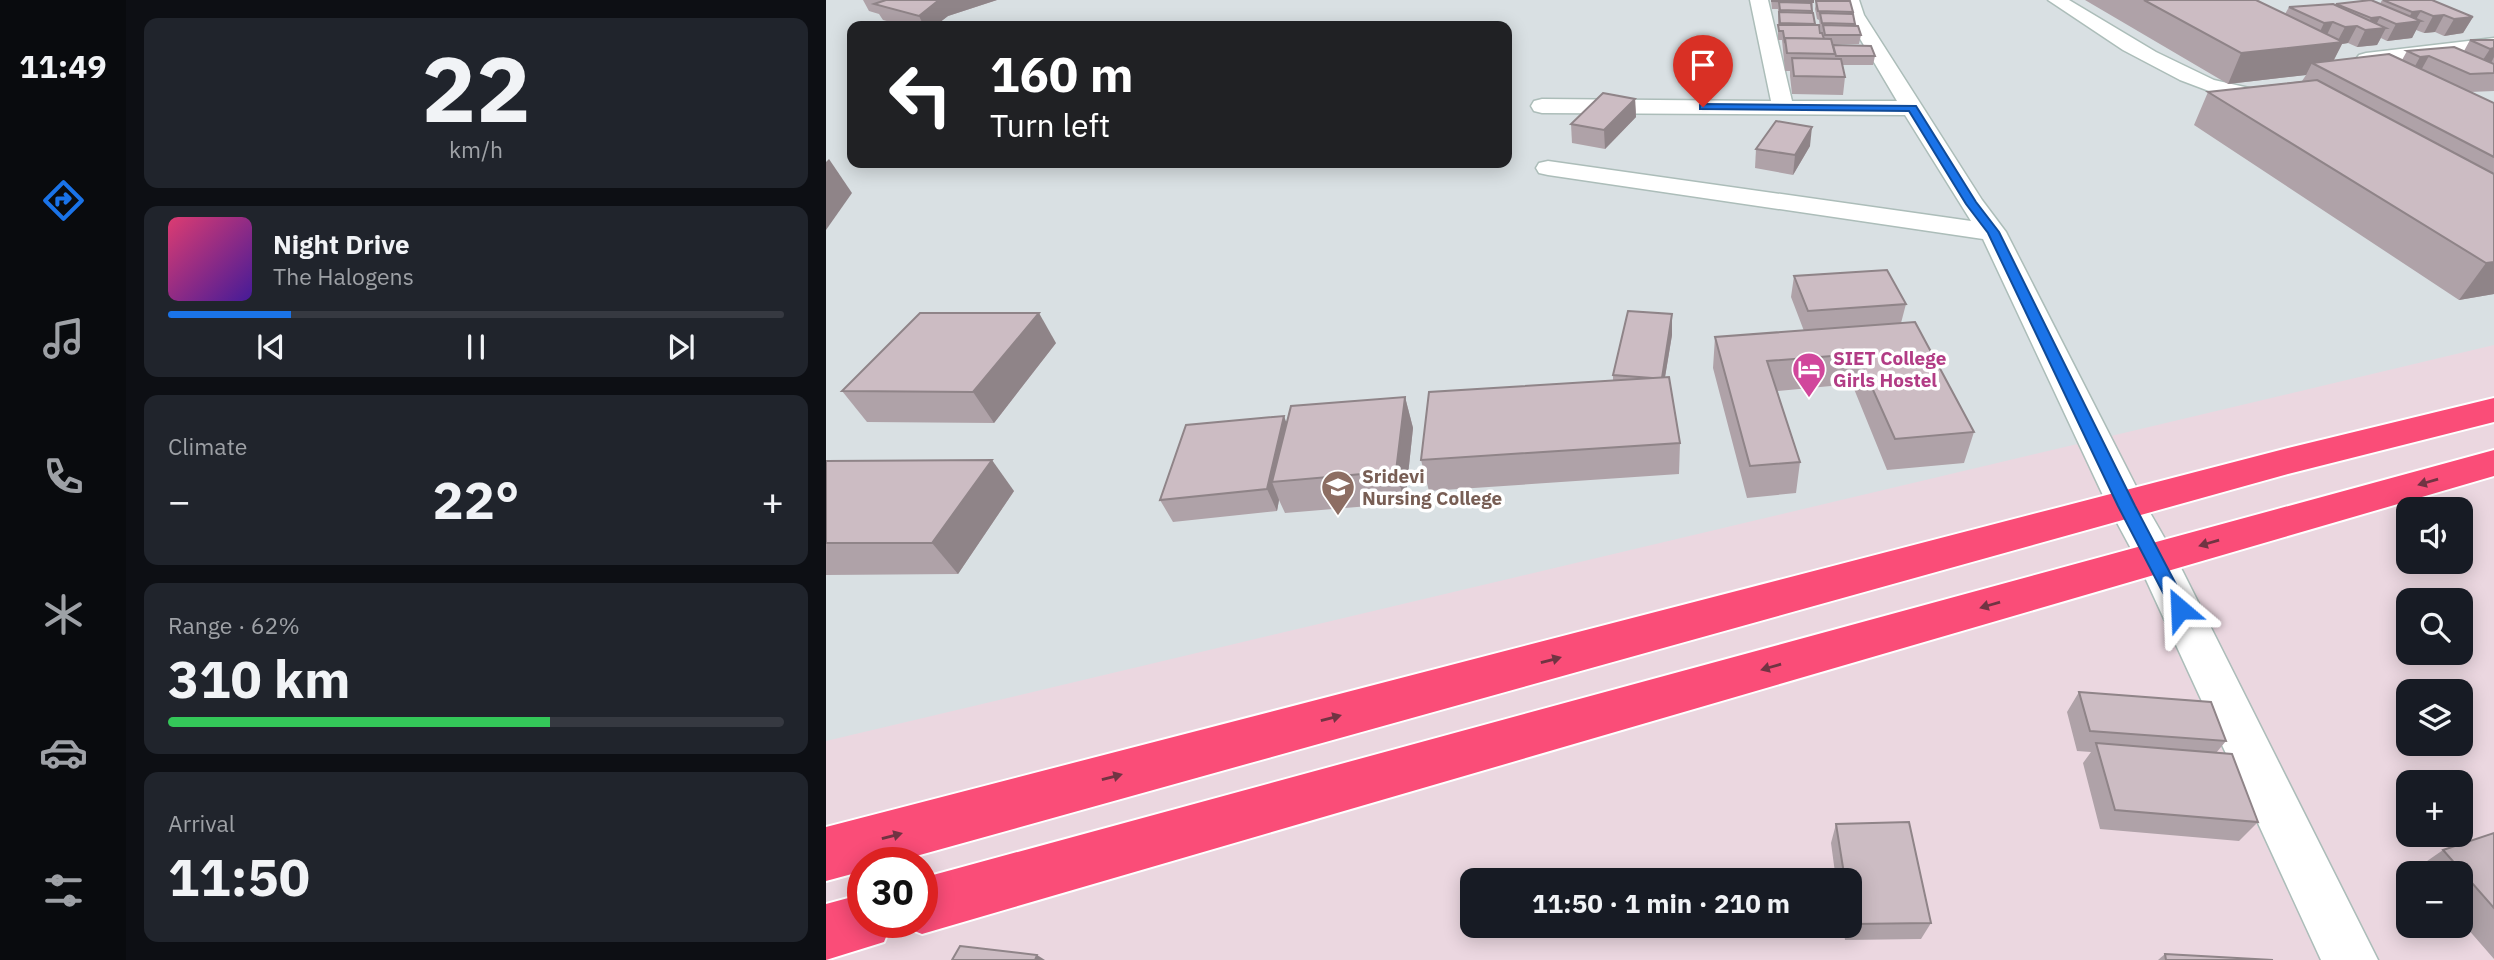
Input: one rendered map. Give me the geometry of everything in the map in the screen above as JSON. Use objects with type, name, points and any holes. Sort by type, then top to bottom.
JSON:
[{"type":"main road","points":[[826,854],[2288,461],[2494,410]]},
{"type":"main road","points":[[938,901],[2494,463]]},
{"type":"main road","points":[[826,933],[847,927]]},
{"type":"street","points":[[1759,0],[1783,107]]},
{"type":"street","points":[[1850,0],[1856,15],[1971,204],[1993,232],[2127,506],[2156,558],[2350,960]]},
{"type":"street","points":[[2057,0],[2125,43],[2177,71],[2210,85],[2264,97],[2297,109]]},
{"type":"street","points":[[2366,59],[2490,35]]},
{"type":"street","points":[[1542,106],[1912,108]]},
{"type":"street","points":[[1548,168],[1993,232]]},
{"type":"shaded area","points":[[826,0],[2494,0],[2494,345],[826,741]]},
{"type":"building","points":[[886,0],[939,0],[919,16],[874,4]]},
{"type":"building","points":[[1813,0],[1813,2],[1772,1]]},
{"type":"building","points":[[2144,0],[2256,0],[2343,42],[2241,53]]},
{"type":"building","points":[[2371,0],[2421,21],[2396,24],[2380,17],[2371,18],[2336,4]]},
{"type":"building","points":[[2383,0],[2432,0],[2473,17],[2454,19],[2444,15],[2433,16],[2421,11],[2412,12]]},
{"type":"building","points":[[1816,1],[1850,1],[1853,12],[1818,11]]},
{"type":"building","points":[[1779,2],[1811,3],[1812,11],[1780,10]]},
{"type":"building","points":[[2333,4],[2386,28],[2365,30],[2357,26],[2324,23],[2289,7]]},
{"type":"building","points":[[1779,12],[1813,13],[1815,24],[1780,23]]},
{"type":"building","points":[[1820,13],[1853,14],[1855,24],[1822,23]]},
{"type":"building","points":[[1778,25],[1819,25],[1824,39],[1785,38],[1785,43],[1783,31],[1779,31]]},
{"type":"building","points":[[1823,25],[1858,26],[1861,35],[1825,35]]},
{"type":"building","points":[[1785,38],[1831,39],[1835,54],[1787,53]]},
{"type":"building","points":[[2470,40],[2494,40],[2494,48],[2490,49]]},
{"type":"building","points":[[1833,45],[1871,46],[1875,56],[1836,56]]},
{"type":"building","points":[[2454,47],[2494,64],[2494,73],[2470,74],[2429,56],[2420,57],[2407,51]]},
{"type":"building","points":[[2389,54],[2494,103],[2494,157],[2312,63]]},
{"type":"building","points":[[1792,58],[1841,59],[1845,77],[1794,76]]},
{"type":"building","points":[[2317,80],[2494,174],[2494,262],[2486,263],[2208,92]]},
{"type":"building","points":[[1603,93],[1635,99],[1604,130],[1571,124]]},
{"type":"building","points":[[1776,121],[1812,127],[1795,155],[1756,149]]},
{"type":"building","points":[[1887,270],[1906,304],[1808,311],[1794,276]]},
{"type":"building","points":[[1628,311],[1672,314],[1662,378],[1613,375]]},
{"type":"building","points":[[920,313],[1039,313],[973,392],[842,391]]},
{"type":"building","points":[[1915,322],[1974,432],[1895,439],[1857,354],[1767,361],[1800,462],[1750,466],[1715,337]]},
{"type":"building","points":[[1669,377],[1680,443],[1421,460],[1429,392]]},
{"type":"building","points":[[1405,397],[1396,471],[1272,482],[1291,406]]},
{"type":"building","points":[[1284,416],[1267,489],[1160,500],[1186,425]]},
{"type":"building","points":[[992,460],[932,543],[826,543],[826,461]]},
{"type":"building","points":[[2079,692],[2211,702],[2226,741],[2090,731]]},
{"type":"building","points":[[2096,743],[2232,754],[2258,822],[2115,810]]},
{"type":"building","points":[[1909,822],[1931,923],[1862,924],[1862,868],[1843,868],[1836,824]]},
{"type":"building","points":[[2494,833],[2494,908],[2473,884],[2473,861],[2453,861],[2443,850],[2473,847],[2473,840]]},
{"type":"building","points":[[960,946],[1037,955],[1035,960],[952,960]]},
{"type":"building","points":[[2165,954],[2273,960],[2166,960]]},
{"type":"place","name":"SIET College Girls Hostel","points":[[1809,399]]},
{"type":"place","name":"Sridevi Nursing College","points":[[1338,517]]},
{"type":"route","points":[[1703,107],[1912,108],[1971,204],[1993,232],[2180,609]]}]
